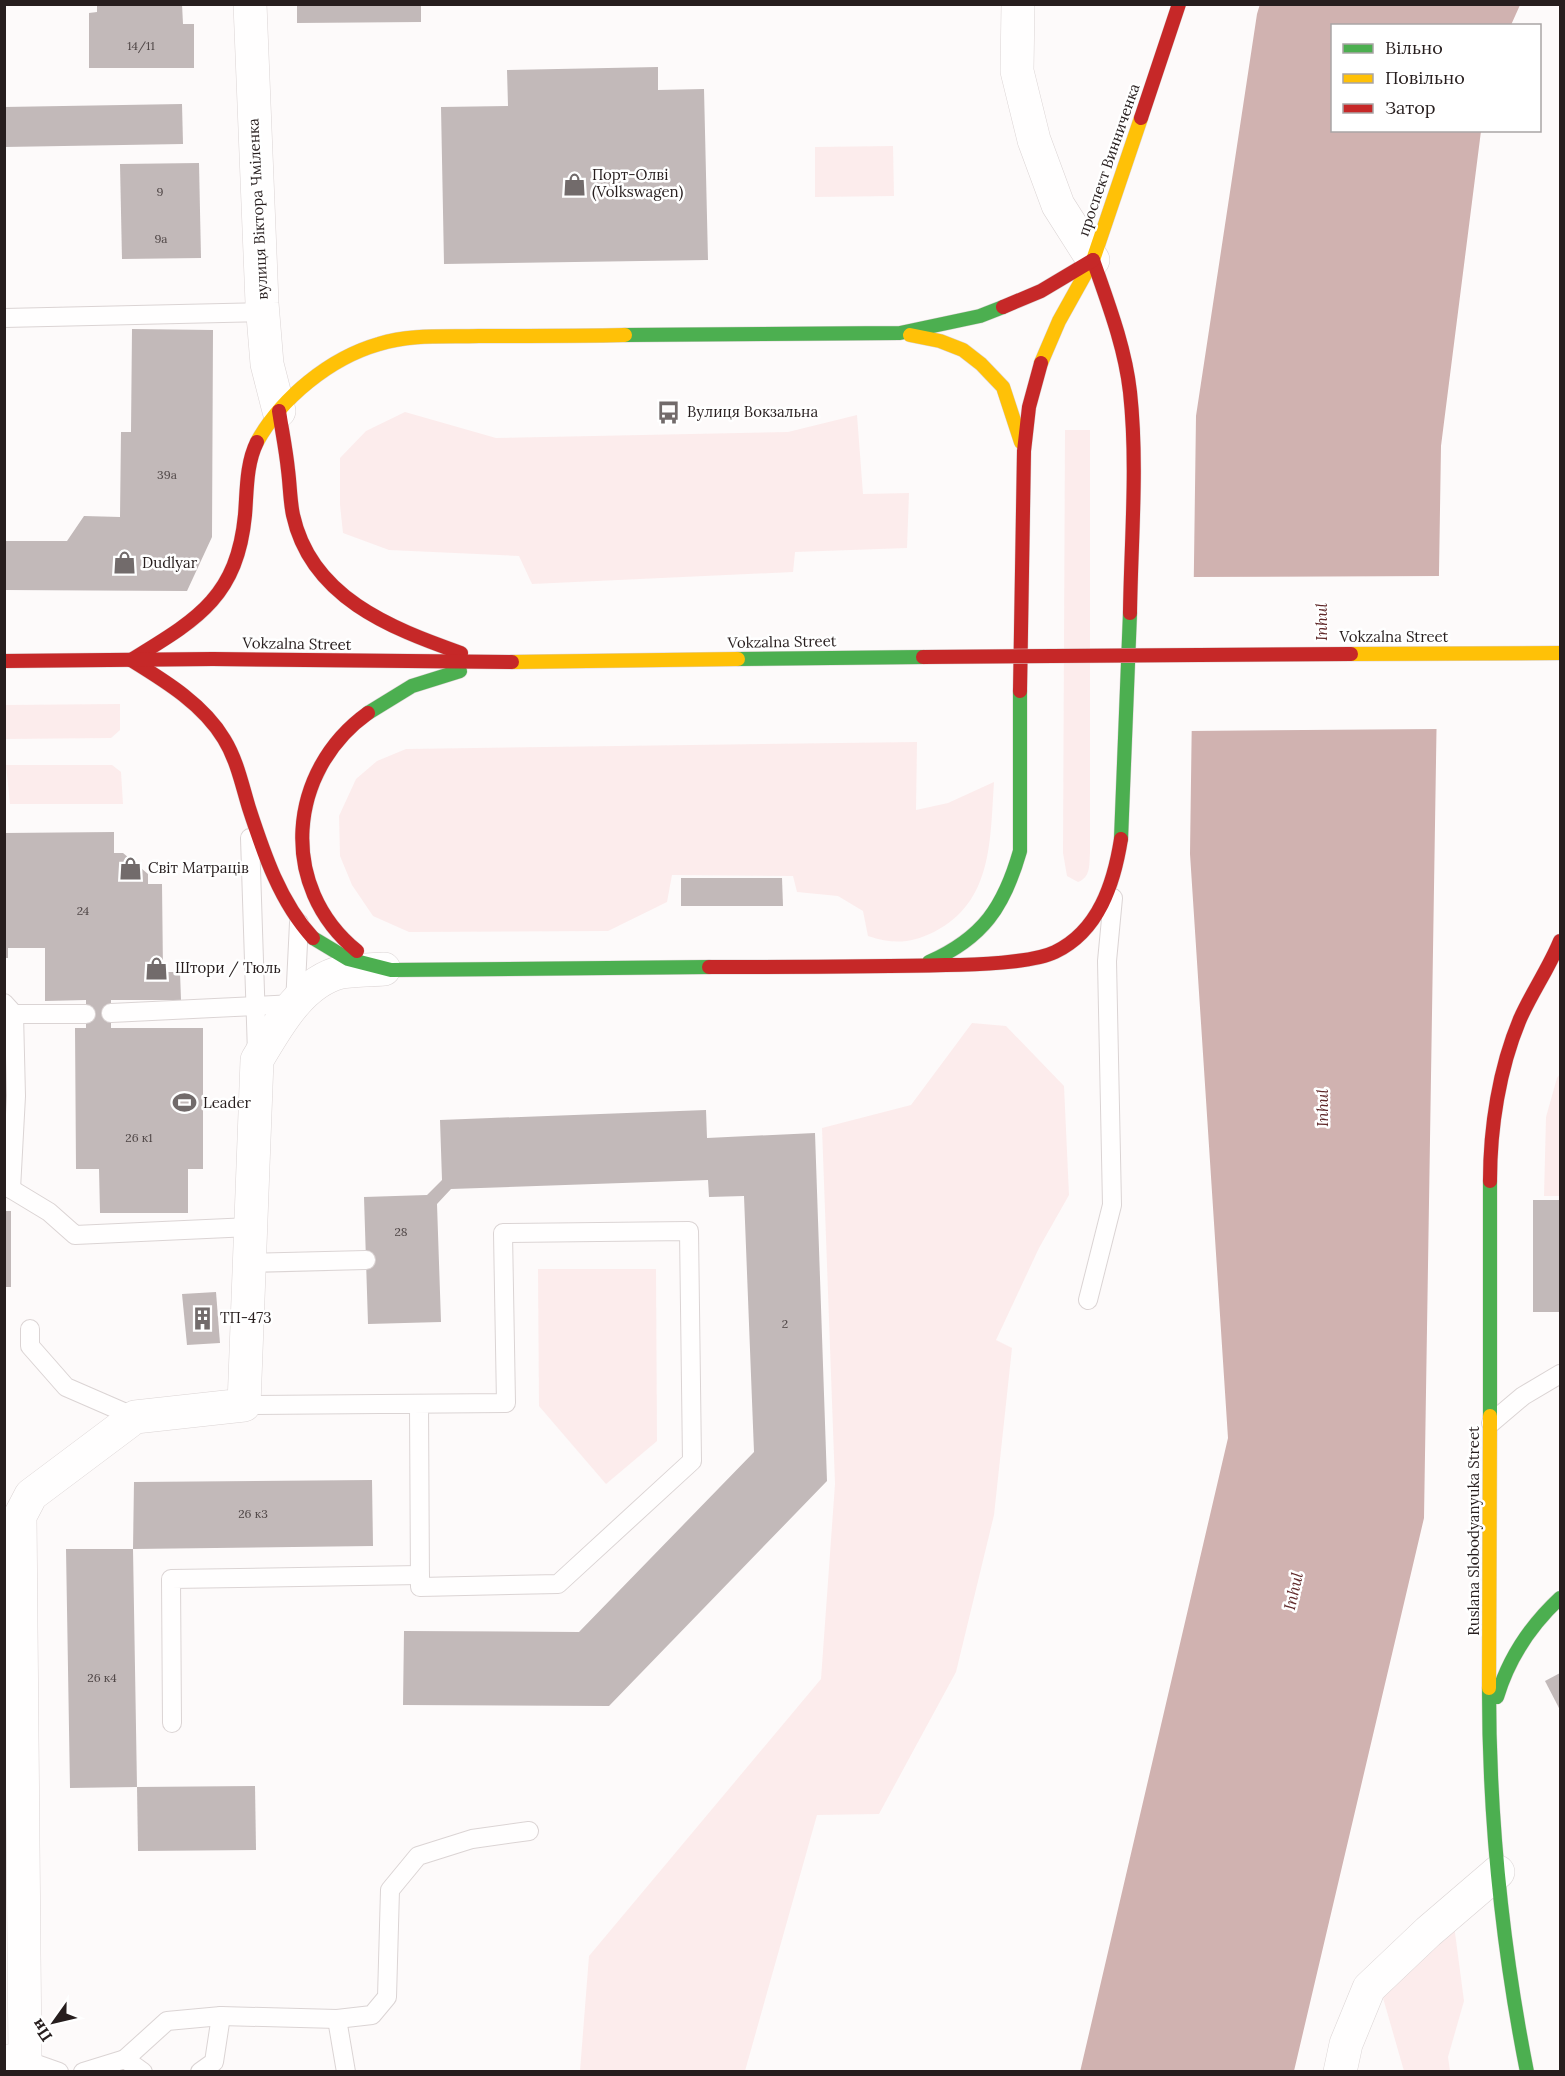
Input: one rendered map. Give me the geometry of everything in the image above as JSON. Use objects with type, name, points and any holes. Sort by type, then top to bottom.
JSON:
[{"type":"main road","name":"проспект Винниченка","points":[[131,660],[184,694],[219,732],[239,769],[266,858],[300,921],[317,942],[345,957],[384,969],[918,966],[992,964],[1054,953],[1083,933],[1103,904],[1116,870],[1122,835],[1127,732],[1133,455],[1130,391],[1114,318],[1093,260],[1179,4]]},
{"type":"main road","points":[[131,660],[187,625],[209,604],[226,582],[239,555],[250,465],[263,432],[279,411],[324,370],[374,344],[412,337],[900,333],[980,316],[1041,291],[1093,260]]},
{"type":"main road","points":[[918,966],[946,956],[988,924],[1012,881],[1020,851],[1020,577],[1024,451],[1029,407],[1040,366],[1059,321],[1093,260]]},
{"type":"main road","points":[[900,333],[940,341],[963,350],[981,364],[1003,387],[1024,451]]},
{"type":"main road","points":[[279,411],[288,464],[293,517],[302,544],[330,588],[379,622],[412,637],[490,662]]},
{"type":"main road","name":"Vokzalna Street","points":[[4,661],[490,662],[1560,653]]},
{"type":"main road","points":[[384,969],[354,949],[330,924],[312,893],[303,858],[301,824],[308,790],[322,757],[344,732],[413,686],[490,662]]},
{"type":"main road","name":"Ruslana Slobodyanyuka Street","points":[[1527,2072],[1514,2007],[1498,1872],[1489,1731],[1490,1165],[1496,1106],[1507,1056],[1531,995],[1552,963],[1560,941]]},
{"type":"main road","points":[[1531,995],[1560,976]]},
{"type":"main road","points":[[1489,1731],[1498,1694],[1525,1634],[1560,1598]]},
{"type":"street","name":"вулиця Віктора Чміленка","points":[[250,4],[262,312],[267,364],[279,411]]},
{"type":"street","points":[[1018,4],[1017,71],[1034,140],[1058,205],[1093,260]]},
{"type":"street","points":[[15,2061],[20,1516],[31,1495],[135,1417],[244,1405],[256,1060],[275,1029],[313,985],[340,973],[384,969]]},
{"type":"street","points":[[1340,2072],[1346,2044],[1369,1988],[1428,1932],[1498,1872]]},
{"type":"lane","points":[[4,318],[262,312]]},
{"type":"lane","points":[[248,803],[257,1007],[256,1060]]},
{"type":"lane","points":[[111,1013],[296,1004],[303,858]]},
{"type":"lane","points":[[1088,1300],[1112,1205],[1107,961],[1116,870]]},
{"type":"lane","points":[[86,1014],[9,1008],[16,1096],[8,1187],[50,1212],[75,1235],[250,1227]]},
{"type":"lane","points":[[244,1405],[506,1403],[503,1233],[689,1231],[692,1461],[558,1584],[420,1587],[419,1404]]},
{"type":"lane","points":[[249,1263],[366,1260]]},
{"type":"lane","points":[[30,1329],[30,1346],[66,1387],[135,1417]]},
{"type":"lane","points":[[1491,1423],[1523,1396],[1560,1374]]},
{"type":"lane","points":[[172,1724],[171,1579],[420,1575]]},
{"type":"lane","points":[[83,2072],[125,2060],[167,2020],[221,2016],[337,2019],[372,2015],[387,1997],[390,1890],[418,1856],[472,1839],[529,1831]]},
{"type":"lane","points":[[200,2072],[214,2062],[221,2016]]},
{"type":"lane","points":[[337,2019],[346,2072]]},
{"type":"lane","points":[[125,2060],[142,2072]]},
{"type":"lane","points":[[15,2061],[59,2072]]},
{"type":"shaded area","points":[[893,146],[894,196],[815,197],[815,147]]},
{"type":"shaded area","points":[[405,412],[496,438],[788,432],[857,415],[863,494],[909,493],[907,548],[795,552],[793,572],[532,584],[519,556],[389,550],[343,533],[340,505],[340,458],[366,431]]},
{"type":"shaded area","points":[[1065,430],[1090,430],[1090,853],[1087,874],[1078,882],[1067,876],[1063,853]]},
{"type":"shaded area","points":[[120,704],[120,730],[111,738],[5,739],[5,705]]},
{"type":"shaded area","points":[[917,742],[916,810],[948,803],[994,782],[989,847],[978,887],[968,904],[953,919],[934,932],[909,941],[901,942],[868,936],[863,911],[838,896],[797,892],[793,876],[672,875],[667,902],[608,931],[409,932],[373,916],[352,885],[340,856],[339,816],[356,779],[377,761],[406,749]]},
{"type":"shaded area","points":[[6,765],[112,765],[121,772],[123,804],[10,804]]},
{"type":"shaded area","points":[[972,1023],[1006,1026],[1064,1086],[1069,1195],[1039,1248],[996,1340],[1012,1348],[994,1515],[956,1672],[879,1814],[817,1815],[745,2071],[580,2071],[589,1956],[821,1679],[835,1484],[822,1128],[911,1105]]},
{"type":"shaded area","points":[[1560,1074],[1560,1196],[1544,1196],[1546,1117]]},
{"type":"shaded area","points":[[538,1269],[656,1269],[657,1441],[606,1484],[539,1406]]},
{"type":"shaded area","points":[[1454,1925],[1464,2001],[1448,2057],[1450,2071],[1404,2071],[1381,1991]]},
{"type":"water","name":"Inhul","points":[[1260,4],[1520,5],[1511,24],[1331,24],[1331,132],[1481,132],[1441,446],[1424,1518],[1294,2071],[1080,2072],[1228,1438],[1190,854],[1196,416]]},
{"type":"pier","points":[[1442,576],[1439,729],[1189,731],[1191,577]]},
{"type":"building","points":[[97,4],[182,4],[183,24],[194,24],[194,68],[89,68],[89,13],[97,12]]},
{"type":"building","points":[[297,4],[421,4],[421,22],[297,23]]},
{"type":"building","name":"Порт-Олві (Volkswagen)","points":[[658,67],[658,90],[704,89],[708,260],[444,264],[441,107],[508,106],[507,70]]},
{"type":"building","points":[[182,104],[183,144],[4,147],[4,107]]},
{"type":"building","points":[[199,163],[201,258],[122,259],[120,164]]},
{"type":"building","points":[[132,329],[213,330],[212,537],[187,591],[4,590],[4,541],[67,541],[84,516],[120,517],[121,432],[131,432]]},
{"type":"building","points":[[114,832],[114,853],[123,853],[148,874],[148,884],[162,884],[163,972],[180,972],[181,1000],[111,1000],[111,1028],[203,1028],[203,1169],[188,1169],[188,1213],[100,1213],[99,1169],[76,1169],[75,1028],[86,1028],[86,1000],[45,1001],[45,948],[8,948],[8,958],[4,958],[4,833]]},
{"type":"building","points":[[681,878],[782,878],[783,906],[681,906]]},
{"type":"building","points":[[706,1110],[707,1138],[815,1133],[827,1481],[609,1706],[403,1705],[404,1631],[579,1632],[754,1452],[744,1196],[709,1197],[708,1180],[451,1189],[437,1204],[441,1322],[368,1324],[364,1197],[427,1195],[442,1180],[440,1120]]},
{"type":"building","points":[[1533,1200],[1560,1200],[1560,1312],[1533,1312]]},
{"type":"building","points":[[4,1211],[11,1211],[11,1287],[4,1287]]},
{"type":"building","name":"ТП-473","points":[[216,1292],[220,1343],[187,1345],[182,1294]]},
{"type":"building","points":[[372,1480],[373,1546],[133,1549],[134,1482]]},
{"type":"building","points":[[66,1549],[133,1549],[137,1787],[70,1788]]},
{"type":"building","points":[[1560,1673],[1560,1710],[1545,1681]]},
{"type":"building","points":[[255,1786],[256,1850],[138,1851],[137,1787]]},
{"type":"traffic: fast","points":[[625,335],[900,333],[980,316],[1003,307]]},
{"type":"traffic: fast","points":[[1121,839],[1130,613]]},
{"type":"traffic: fast","points":[[738,659],[923,657]]},
{"type":"traffic: fast","points":[[368,713],[412,686],[460,671]]},
{"type":"traffic: fast","points":[[929,962],[948,953],[977,931],[998,904],[1014,871],[1020,851],[1020,691]]},
{"type":"traffic: fast","points":[[313,938],[348,959],[391,970],[709,967]]},
{"type":"traffic: fast","points":[[1490,1181],[1490,1416]]},
{"type":"traffic: fast","points":[[1497,1697],[1514,1655],[1530,1631],[1560,1598]]},
{"type":"traffic: fast","points":[[1489,1688],[1494,1833],[1504,1929],[1527,2072]]},
{"type":"traffic: slow","points":[[1041,363],[1059,321],[1093,260],[1141,118]]},
{"type":"traffic: slow","points":[[257,442],[279,410],[309,382],[343,359],[379,344],[428,337],[625,335]]},
{"type":"traffic: slow","points":[[910,335],[940,341],[963,350],[981,364],[1003,387],[1021,442]]},
{"type":"traffic: slow","points":[[1351,654],[1560,653]]},
{"type":"traffic: slow","points":[[512,662],[738,659]]},
{"type":"traffic: slow","points":[[1489,1688],[1490,1416]]},
{"type":"traffic: jam","points":[[1141,118],[1179,4]]},
{"type":"traffic: jam","points":[[1093,260],[1120,342],[1130,392],[1134,447],[1130,613]]},
{"type":"traffic: jam","points":[[1003,307],[1041,291],[1093,260]]},
{"type":"traffic: jam","points":[[1020,691],[1024,451],[1029,407],[1041,363]]},
{"type":"traffic: jam","points":[[279,411],[293,515],[302,543],[317,568],[335,588],[381,620],[461,653]]},
{"type":"traffic: jam","points":[[131,660],[194,618],[223,587],[233,567],[240,543],[249,468],[257,442]]},
{"type":"traffic: jam","points":[[923,657],[1351,654]]},
{"type":"traffic: jam","points":[[4,661],[213,659],[512,662]]},
{"type":"traffic: jam","points":[[131,660],[170,685],[194,704],[224,739],[236,764],[274,877],[291,909],[313,938]]},
{"type":"traffic: jam","points":[[357,951],[331,925],[314,895],[304,863],[302,830],[308,797],[321,766],[341,737],[368,713]]},
{"type":"traffic: jam","points":[[709,967],[971,965],[1045,956],[1070,943],[1093,919],[1109,889],[1121,839]]},
{"type":"traffic: jam","points":[[1490,1181],[1494,1120],[1506,1058],[1520,1019],[1560,941]]},
{"type":"place","name":"Порт-Олві (Volkswagen)","points":[[574,184]]},
{"type":"place","name":"Вулиця Вокзальна","points":[[669,412]]},
{"type":"place","name":"Dudlyar","points":[[124,563]]},
{"type":"place","name":"Світ Матраців","points":[[130,868]]},
{"type":"place","name":"Штори / Тюль","points":[[157,968]]},
{"type":"place","name":"Leader","points":[[185,1103]]},
{"type":"place","name":"ТП-473","points":[[202,1318]]}]
